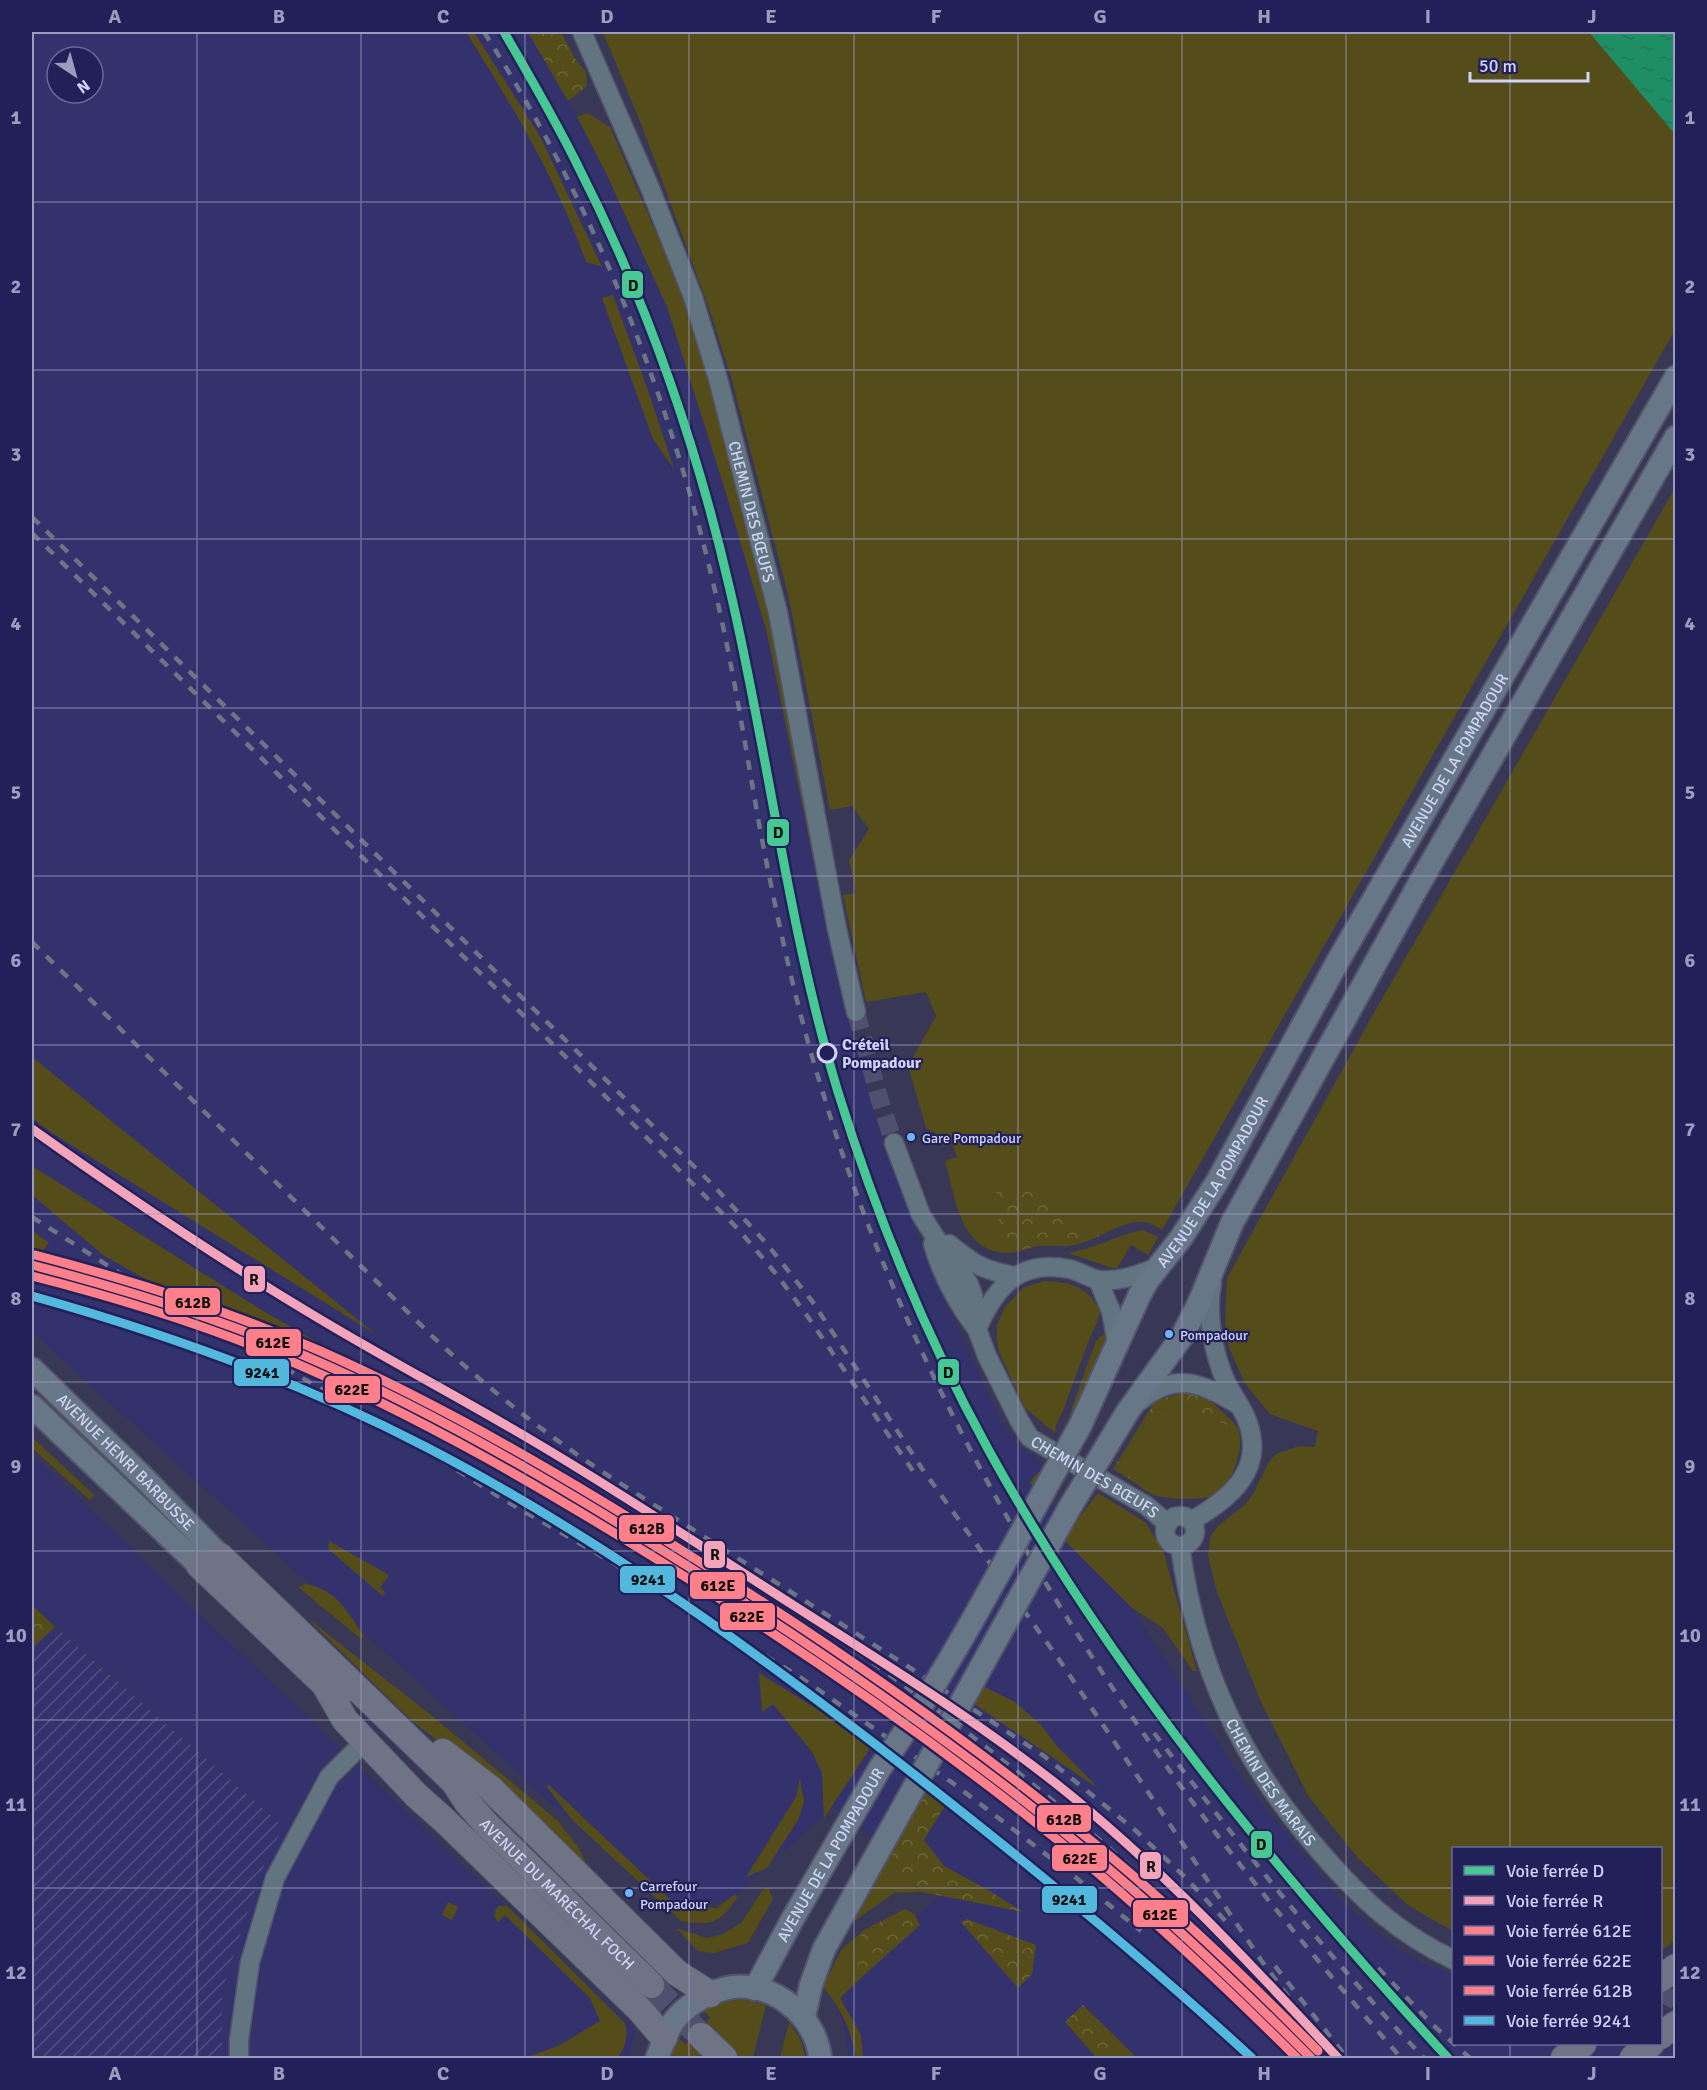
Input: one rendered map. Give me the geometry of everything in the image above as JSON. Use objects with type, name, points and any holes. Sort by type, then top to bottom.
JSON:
[{"type":"highway","points":[[209,1561],[326,1687],[370,1723],[447,1796],[467,1802]]},
{"type":"highway","name":"AVENUE DU MARÉCHAL FOCH","points":[[209,1561],[403,1732],[454,1782],[486,1824],[651,1985]]},
{"type":"highway","points":[[326,1687],[345,1720],[416,1795],[640,2010],[660,2048]]},
{"type":"highway","points":[[403,1732],[424,1738],[490,1788],[677,1973],[710,1994]]},
{"type":"highway","points":[[1662,1978],[1676,1967]]},
{"type":"highway","points":[[1662,2034],[1676,2024]]},
{"type":"highway","points":[[701,2036],[724,2058]]},
{"type":"highway","points":[[1564,2058],[1580,2045]]},
{"type":"highway","points":[[1632,2058],[1648,2045]]},
{"type":"main road","name":"AVENUE DE LA POMPADOUR","points":[[755,1989],[763,1970],[880,1768],[908,1728],[977,1613],[1080,1426],[1140,1294],[1181,1238],[1217,1182],[1338,962],[1676,377]]},
{"type":"main road","name":"AVENUE DE LA POMPADOUR","points":[[804,2017],[811,1985],[824,1949],[1070,1507],[1128,1411],[1183,1335],[1199,1303],[1232,1223],[1412,896],[1676,437]]},
{"type":"main road","name":"AVENUE HENRI BARBUSSE","points":[[32,1369],[164,1498],[209,1561]]},
{"type":"main road","name":"AVENUE HENRI BARBUSSE","points":[[32,1406],[209,1561]]},
{"type":"main road","points":[[660,2048],[675,2020],[692,2005],[710,1994],[734,1987],[768,1993],[792,2006],[804,2017],[817,2044],[820,2058]]},
{"type":"street","name":"CHEMIN DES BŒUFS","points":[[582,32],[650,188],[684,275],[718,379],[774,594],[837,929],[856,1012]]},
{"type":"street","name":"CHEMIN DES BŒUFS","points":[[894,1143],[921,1215],[929,1228],[937,1259],[958,1305],[977,1329],[993,1371],[1030,1438],[1147,1506],[1168,1524]]},
{"type":"street","name":"CHEMIN DES BŒUFS","points":[[929,1228],[971,1263],[990,1271],[1015,1276]]},
{"type":"street","points":[[1191,1521],[1227,1498],[1245,1474],[1250,1461],[1251,1435],[1245,1414],[1226,1382],[1217,1356],[1210,1296],[1217,1260]]},
{"type":"street","name":"CHEMIN DES BŒUFS","points":[[977,1329],[994,1296],[1015,1276],[1047,1267],[1070,1269],[1098,1280],[1127,1278],[1158,1267]]},
{"type":"street","points":[[1098,1280],[1111,1311],[1117,1343]]},
{"type":"street","points":[[1128,1411],[1152,1391],[1169,1384],[1186,1381],[1210,1388],[1239,1405]]},
{"type":"street","points":[[1179,1516],[1191,1521],[1195,1529],[1194,1537],[1188,1544],[1180,1546],[1169,1540],[1166,1532],[1170,1520],[1179,1516]]},
{"type":"street","name":"CHEMIN DES MARAIS","points":[[1180,1546],[1190,1606],[1212,1678],[1236,1729],[1272,1792],[1300,1829],[1379,1913],[1416,1940],[1452,1959]]},
{"type":"street","points":[[239,2058],[239,2040],[250,1962],[275,1878],[329,1777],[365,1740]]},
{"type":"shaded area","points":[[32,32],[528,32],[605,171],[667,307],[726,493],[767,633],[828,934],[860,1061],[885,1145],[930,1270],[999,1416],[1019,1447],[1040,1461],[1063,1539],[1132,1608],[1243,1781],[1339,1898],[1389,1943],[1421,1963],[1452,1974],[1452,2045],[1662,2045],[1662,2009],[1675,2018],[1675,2058],[850,2058],[837,1993],[942,1894],[833,1806],[736,1895],[678,1918],[32,1332],[32,1266],[49,1243],[32,1230]]},
{"type":"shaded area","points":[[32,1454],[635,2030],[629,2058],[222,2058],[222,1992],[259,1876],[283,1826],[32,1605]]},
{"type":"shaded area","points":[[55,1627],[283,1826],[259,1876],[222,1992],[222,2058],[32,2058],[32,1648]]},
{"type":"green space","points":[[466,32],[474,32],[541,138],[602,267],[586,262],[547,172],[517,115]]},
{"type":"green space","points":[[528,32],[561,32],[576,60],[586,72],[587,86],[568,101]]},
{"type":"green space","points":[[596,32],[1675,32],[1675,330],[1162,1230],[1154,1225],[1136,1222],[1075,1245],[1039,1246],[1007,1253],[991,1250],[979,1243],[969,1233],[962,1220],[945,1161],[957,1157],[952,1143],[940,1146],[936,1133],[926,1128],[908,1066],[936,1016],[926,992],[866,1002],[843,895],[856,893],[849,860],[869,829],[852,806],[830,810],[789,598],[731,377],[708,305],[642,126],[604,35]]},
{"type":"green space","points":[[588,113],[610,127],[684,297],[771,610],[812,834],[820,892],[767,633],[726,493],[667,307],[605,171],[577,117]]},
{"type":"green space","points":[[613,295],[674,469],[653,439],[602,298]]},
{"type":"green space","points":[[1675,488],[1675,1941],[1662,1949],[1662,1847],[1452,1847],[1452,1930],[1409,1906],[1358,1858],[1309,1797],[1261,1702],[1217,1592],[1208,1555],[1211,1535],[1218,1526],[1246,1504],[1269,1462],[1276,1454],[1299,1446],[1315,1447],[1318,1431],[1270,1414],[1245,1384],[1229,1347],[1225,1323],[1227,1278],[1370,1020]]},
{"type":"green space","points":[[32,1057],[377,1335],[52,1133],[32,1118]]},
{"type":"green space","points":[[32,1166],[263,1311],[386,1381],[287,1339],[193,1306],[103,1255],[32,1195]]},
{"type":"green space","points":[[1015,1183],[1100,1236],[1075,1245],[1037,1246],[1008,1253],[1001,1245],[996,1187]]},
{"type":"green space","points":[[32,1230],[49,1243],[35,1261],[32,1259]]},
{"type":"green space","points":[[1143,1230],[1158,1237],[1148,1255],[1131,1245],[1117,1268],[1068,1253],[1124,1235]]},
{"type":"green space","points":[[1045,1281],[1078,1287],[1090,1296],[1100,1311],[1056,1425],[1055,1433],[1025,1408],[999,1352],[997,1340],[997,1325],[1005,1307],[1024,1287]]},
{"type":"green space","points":[[1108,1330],[1106,1351],[1069,1429],[1035,1490],[1030,1483],[1035,1475],[1044,1468],[1067,1429],[1072,1407],[1096,1341]]},
{"type":"green space","points":[[1188,1391],[1213,1403],[1231,1420],[1227,1425],[1207,1418],[1187,1405],[1155,1411],[1116,1467],[1153,1494],[1113,1469],[1155,1401]]},
{"type":"green space","points":[[1187,1405],[1207,1418],[1227,1425],[1231,1420],[1235,1424],[1240,1439],[1240,1448],[1235,1466],[1227,1484],[1215,1495],[1185,1499],[1154,1495],[1116,1467],[1155,1411]]},
{"type":"green space","points":[[32,1437],[94,1495],[90,1500],[32,1448]]},
{"type":"green space","points":[[1098,1493],[1145,1522],[1157,1541],[1160,1540],[1197,1671],[1193,1671],[1162,1627],[1132,1608],[1063,1539]]},
{"type":"green space","points":[[329,1541],[389,1575],[380,1588],[385,1592],[383,1596],[328,1549]]},
{"type":"green space","points":[[306,1584],[333,1596],[364,1636],[361,1639],[298,1587]]},
{"type":"green space","points":[[32,1605],[55,1627],[32,1648]]},
{"type":"green space","points":[[307,1618],[431,1715],[558,1821],[579,1848],[593,1878],[496,1785],[412,1721]]},
{"type":"green space","points":[[759,1673],[873,1744],[824,1818],[822,1773],[812,1752],[773,1704],[762,1712]]},
{"type":"green space","points":[[983,1686],[1015,1702],[1040,1724],[1057,1746],[1099,1789],[974,1704]]},
{"type":"green space","points":[[800,1779],[804,1802],[798,1820],[767,1868],[746,1877],[796,1797]]},
{"type":"green space","points":[[548,1784],[677,1906],[717,1908],[735,1894],[737,1898],[725,1913],[714,1921],[700,1923],[681,1921],[572,1820],[547,1787]]},
{"type":"green space","points":[[930,1784],[949,1799],[924,1840],[944,1866],[1023,1912],[922,1892],[885,1863]]},
{"type":"green space","points":[[885,1863],[922,1892],[894,1893],[853,1922]]},
{"type":"green space","points":[[768,1887],[773,1899],[748,1943],[714,1953],[698,1951],[676,1928],[707,1938],[723,1934],[742,1922],[762,1891]]},
{"type":"green space","points":[[448,1902],[458,1907],[452,1920],[442,1915]]},
{"type":"green space","points":[[499,1906],[507,1906],[625,2023],[626,2042],[617,2058],[524,2058],[558,2046],[600,2021],[590,1998],[505,1915],[498,1922],[494,1916]]},
{"type":"green space","points":[[905,1909],[914,1914],[920,1925],[863,1976],[841,1974],[864,1930]]},
{"type":"green space","points":[[967,1919],[1036,1945],[1032,1974],[1018,1988],[961,1922]]},
{"type":"green space","points":[[864,1930],[841,1974],[863,1976],[840,1998],[861,2035],[863,2058],[856,2058],[845,2020],[823,1987],[841,1950]]},
{"type":"green space","points":[[744,1999],[766,2005],[753,2058],[741,2058],[712,2030],[706,2058],[669,2058],[677,2037],[685,2044],[710,2018],[703,2010],[720,2002]]},
{"type":"green space","points":[[1083,2005],[1137,2058],[1097,2058],[1065,2022]]},
{"type":"green space","points":[[789,2022],[800,2039],[806,2058],[780,2058]]},
{"type":"water","points":[[1589,32],[1675,32],[1675,134]]},
{"type":"tunnel","points":[[856,1012],[894,1143]]},
{"type":"tunnel","points":[[651,1985],[701,2036]]},
{"type":"tunnel","points":[[1662,1993],[1676,2001]]},
{"type":"railway","points":[[484,32],[524,97],[594,233],[624,303],[676,447],[716,595],[773,896],[804,1028],[854,1186],[889,1277],[929,1366],[1020,1540],[1124,1705],[1180,1785],[1260,1890],[1401,2058]]},
{"type":"railway","points":[[32,517],[712,1184],[767,1244],[812,1301],[923,1470],[1058,1658],[1261,1960],[1334,2058]]},
{"type":"railway","points":[[32,533],[739,1230],[777,1275],[808,1317],[913,1471]]},
{"type":"railway","points":[[32,942],[433,1337],[495,1392],[559,1442],[604,1473],[1044,1756],[1135,1830],[1186,1878],[1229,1925]]},
{"type":"railway","points":[[32,1217],[135,1283]]},
{"type":"railway","points":[[268,1358],[414,1443],[501,1498],[800,1677],[954,1784],[1069,1872],[1141,1931]]},
{"type":"railway","points":[[640,1507],[799,1611],[975,1739],[1088,1830],[1142,1877],[1248,1977]]},
{"type":"railway","points":[[693,1552],[843,1655],[919,1712],[1031,1802],[1140,1895]]},
{"type":"railway","points":[[1154,1733],[1319,1940],[1424,2058]]},
{"type":"railway","points":[[1275,1966],[1347,2058]]},
{"type":"railway","points":[[1378,1968],[1452,2042]]},
{"type":"railway","points":[[1455,2045],[1470,2058]]},
{"type":"rail line","name":"D","points":[[504,32],[559,129],[601,213],[646,318],[685,425],[730,590],[792,905],[821,1030],[838,1092],[869,1184],[923,1319],[965,1406],[1036,1532],[1143,1691],[1200,1767],[1321,1916],[1448,2058]]},
{"type":"rail line","name":"R","points":[[32,1129],[237,1268],[336,1329],[599,1481],[893,1669],[991,1735],[1054,1782],[1130,1846],[1201,1914],[1338,2058]]},
{"type":"rail line","name":"612B","points":[[35,1255],[178,1297],[318,1350],[465,1422],[654,1533],[859,1666],[962,1740],[1062,1817],[1165,1904],[1243,1976],[1318,2051]]},
{"type":"rail line","name":"612E","points":[[32,1265],[188,1311],[249,1333],[333,1368],[437,1419],[639,1536],[743,1601],[849,1673],[1004,1785],[1158,1911],[1311,2058]]},
{"type":"rail line","name":"622E","points":[[32,1276],[185,1321],[246,1343],[330,1378],[486,1458],[637,1547],[846,1682],[999,1794],[1098,1873],[1149,1918],[1297,2058]]},
{"type":"rail line","name":"9241","points":[[32,1296],[183,1343],[331,1401],[426,1447],[542,1512],[710,1622],[920,1779],[1112,1935],[1252,2058]]},
{"type":"place","name":"Créteil Pompadour","points":[[827,1053]]},
{"type":"place","name":"Gare Pompadour","points":[[911,1137]]},
{"type":"place","name":"Pompadour","points":[[1169,1334]]},
{"type":"place","name":"Carrefour Pompadour","points":[[629,1893]]}]
